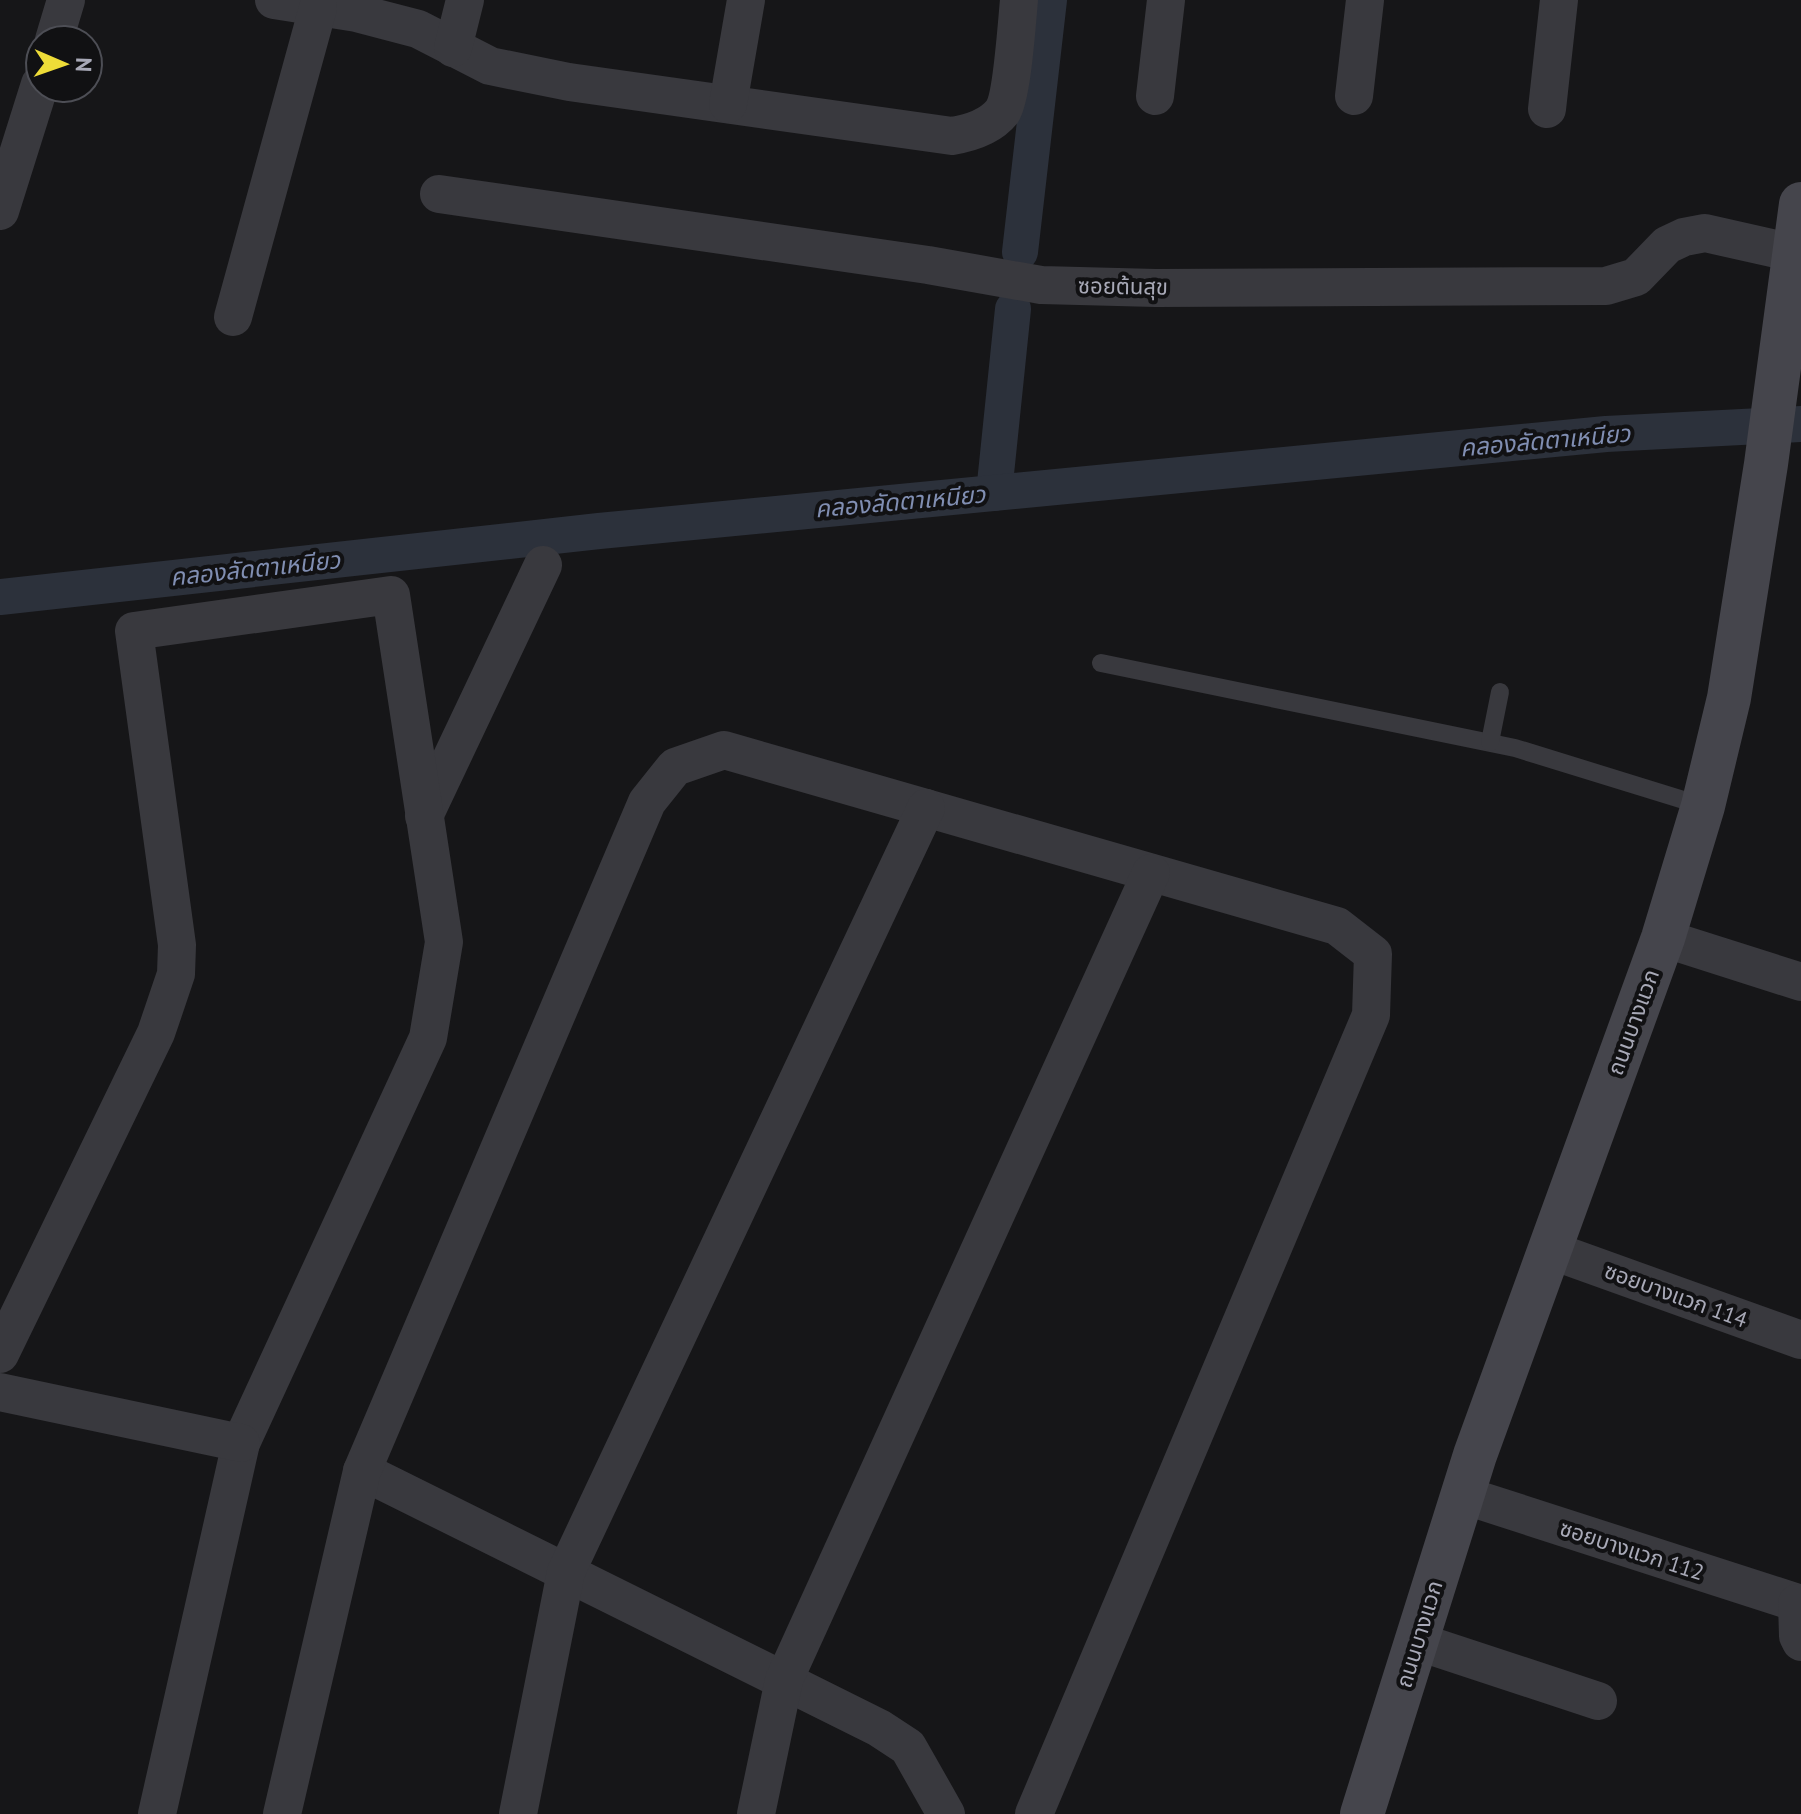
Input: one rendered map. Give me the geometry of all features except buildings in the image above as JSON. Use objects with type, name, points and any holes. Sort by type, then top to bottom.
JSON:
[{"type":"main road","name":"ถนนบางแวก","points":[[1362,1814],[1463,1495],[1663,938],[1703,806],[1729,698],[1779,375],[1801,204]]},
{"type":"street","points":[[59,24],[66,0]]},
{"type":"street","points":[[274,0],[357,13],[418,29],[490,66],[569,82],[952,136],[985,126],[1003,111],[1012,70],[1019,0]]},
{"type":"street","points":[[453,48],[465,0]]},
{"type":"street","points":[[728,104],[746,0]]},
{"type":"street","points":[[1155,96],[1166,0]]},
{"type":"street","points":[[1354,96],[1365,0]]},
{"type":"street","points":[[1547,109],[1559,0]]},
{"type":"street","points":[[233,317],[318,8]]},
{"type":"street","points":[[0,211],[34,104]]},
{"type":"street","name":"ซอยต้นสุข","points":[[439,194],[928,265],[1041,285],[1156,288],[1606,286],[1636,277],[1667,245],[1684,237],[1705,233],[1794,253]]},
{"type":"street","points":[[424,816],[543,565]]},
{"type":"street","points":[[0,1354],[156,1033],[176,974],[177,945],[134,631],[391,595],[444,942],[428,1038],[241,1443],[157,1814]]},
{"type":"street","points":[[282,1814],[362,1471],[647,802],[675,767],[724,750],[1337,926],[1373,954],[1371,1015],[1034,1814]]},
{"type":"street","points":[[518,1814],[566,1572],[926,808]]},
{"type":"street","points":[[756,1814],[784,1680],[1151,873]]},
{"type":"street","points":[[1663,938],[1801,982]]},
{"type":"street","name":"ซอยบางแวก 114","points":[[1550,1250],[1801,1340]]},
{"type":"street","points":[[0,1392],[241,1443]]},
{"type":"street","points":[[362,1471],[879,1728],[908,1747],[946,1814]]},
{"type":"street","name":"ซอยบางแวก 112","points":[[1463,1495],[1799,1603]]},
{"type":"street","points":[[1799,1603],[1798,1636],[1801,1642]]},
{"type":"street","points":[[1416,1641],[1598,1701]]},
{"type":"lane","points":[[1101,663],[1490,742],[1703,806]]},
{"type":"lane","points":[[1490,742],[1500,692]]},
{"type":"waterway","points":[[1020,252],[1049,0]]},
{"type":"waterway","points":[[994,493],[1013,309]]},
{"type":"waterway","name":"คลองลัดตาเหนียว","points":[[0,597],[599,531],[1606,434],[1801,424]]}]
